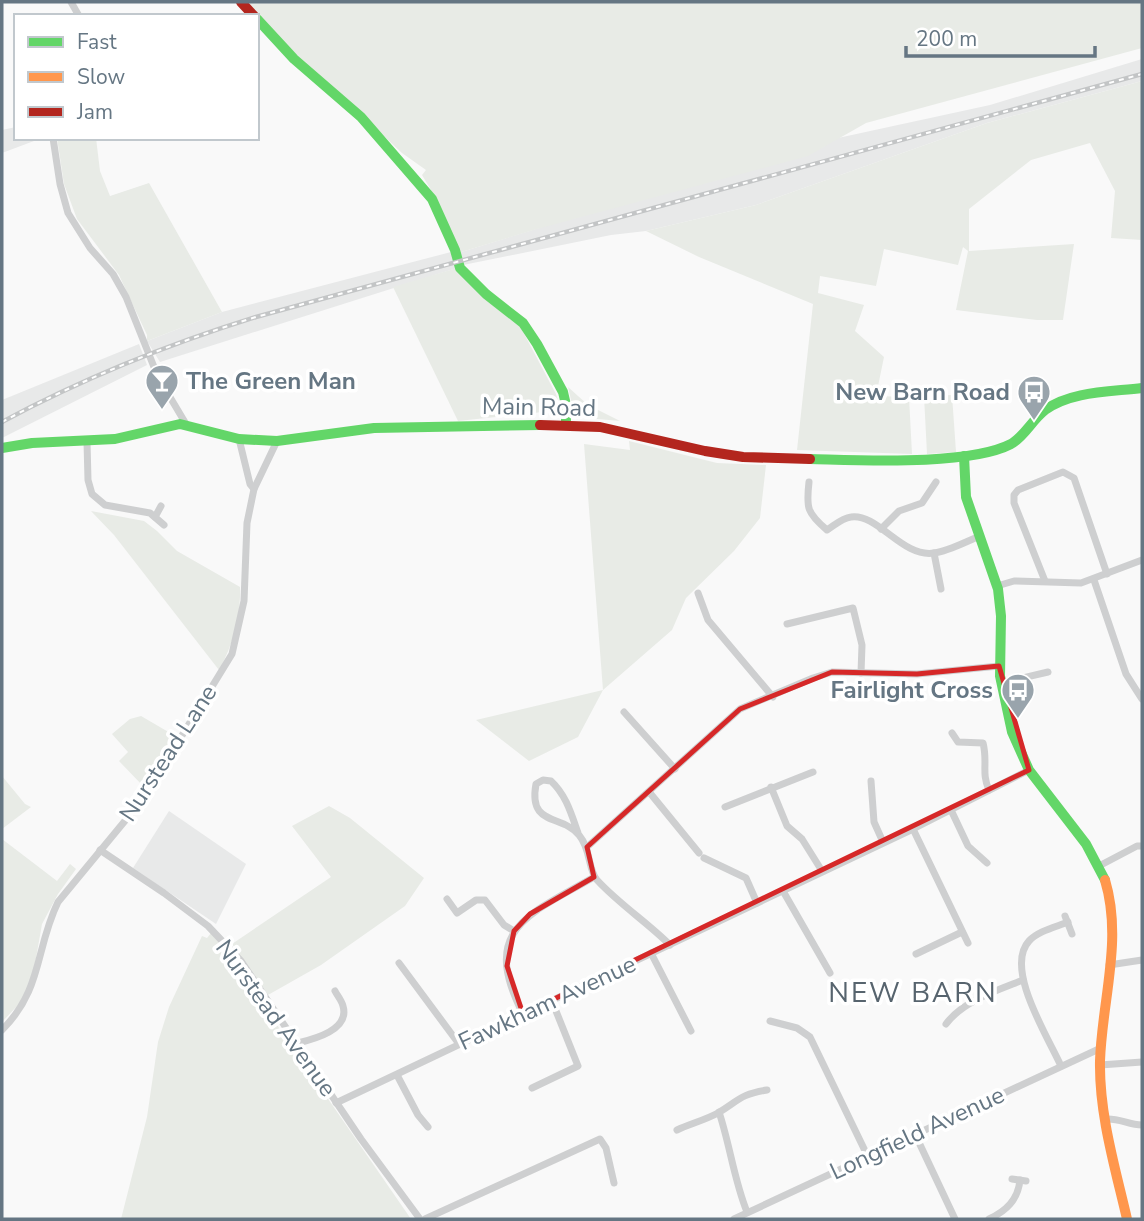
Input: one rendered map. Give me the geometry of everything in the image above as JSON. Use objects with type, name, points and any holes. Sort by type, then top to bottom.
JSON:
[{"type":"street","points":[[259,20],[295,59],[360,117],[432,199],[455,250],[460,268],[486,294],[523,323],[537,344],[563,392],[566,424]]},
{"type":"street","points":[[53,140],[59,180],[68,213],[90,248],[113,274],[126,297],[163,388],[186,424]]},
{"type":"street","name":"Main Road","points":[[2,448],[32,443],[87,442],[186,424],[239,439],[277,441],[374,428],[566,424],[600,427],[743,457],[830,460],[964,456],[1010,444],[1022,435],[1042,412],[1063,399],[1142,388]]},
{"type":"street","name":"Nurstead Lane","points":[[239,439],[250,484],[254,489]]},
{"type":"street","name":"Nurstead Lane","points":[[2,1030],[15,1016],[33,985],[51,917],[58,902],[143,799],[232,654],[244,601],[247,523],[254,489],[277,441]]},
{"type":"street","points":[[87,442],[88,480],[92,494],[105,505],[141,510],[164,525]]},
{"type":"street","points":[[964,456],[964,484],[998,586],[999,666],[1005,707],[1029,771],[1099,866],[1108,892],[1113,930],[1100,1065],[1106,1119],[1127,1219]]},
{"type":"street","points":[[1045,581],[1014,503],[1014,495],[1018,490],[1063,472],[1074,478],[1107,574]]},
{"type":"street","points":[[809,482],[806,505],[815,519],[827,530],[855,516],[904,546],[919,552],[933,553],[980,536]]},
{"type":"street","points":[[881,530],[899,511],[922,503],[936,482]]},
{"type":"street","points":[[155,517],[161,506]]},
{"type":"street","points":[[933,553],[941,589]]},
{"type":"street","points":[[998,586],[1014,581],[1081,583],[1142,560]]},
{"type":"street","points":[[1094,580],[1126,674],[1142,699]]},
{"type":"street","points":[[698,593],[708,620],[773,697]]},
{"type":"street","points":[[787,624],[853,608],[862,645],[862,673]]},
{"type":"street","points":[[587,847],[740,709],[832,672],[917,674],[999,666]]},
{"type":"street","points":[[1001,683],[1048,672]]},
{"type":"street","points":[[624,712],[675,769]]},
{"type":"street","points":[[952,733],[958,743],[983,743],[987,759],[982,776],[989,790]]},
{"type":"street","name":"Fawkham Avenue","points":[[337,1103],[913,829],[1029,771]]},
{"type":"street","points":[[725,807],[813,772]]},
{"type":"street","points":[[578,833],[546,817],[538,809],[534,796],[536,784],[551,780],[560,789],[578,833],[587,847],[594,877],[670,945]]},
{"type":"street","points":[[871,781],[874,822],[884,842]]},
{"type":"street","points":[[771,787],[787,826],[802,839],[822,871]]},
{"type":"street","points":[[650,793],[702,856],[746,878],[757,903]]},
{"type":"street","points":[[951,810],[968,846],[987,863]]},
{"type":"street","points":[[913,829],[968,943]]},
{"type":"street","points":[[1099,866],[1137,846],[1142,846]]},
{"type":"street","name":"Nurstead Avenue","points":[[100,850],[164,893],[215,932],[241,961],[420,1219]]},
{"type":"street","points":[[523,1014],[511,989],[507,966],[509,943],[514,931],[530,914],[594,877]]},
{"type":"street","points":[[783,891],[830,973]]},
{"type":"street","points":[[447,899],[459,916],[476,900],[482,899],[488,902],[504,925],[514,931]]},
{"type":"street","points":[[1061,1066],[1023,980],[1020,957],[1034,936],[1067,919],[1072,934]]},
{"type":"street","points":[[916,954],[962,932]]},
{"type":"street","points":[[652,953],[691,1031]]},
{"type":"street","points":[[1109,965],[1142,960]]},
{"type":"street","points":[[399,963],[459,1044]]},
{"type":"street","points":[[946,1024],[952,1016],[986,995],[1023,980]]},
{"type":"street","points":[[298,1043],[317,1038],[338,1026],[344,1007],[335,991]]},
{"type":"street","points":[[532,1088],[578,1066],[552,1001]]},
{"type":"street","points":[[770,1021],[793,1026],[808,1036],[868,1157]]},
{"type":"street","name":"Longfield Avenue","points":[[734,1219],[1101,1048]]},
{"type":"street","points":[[1100,1065],[1142,1062]]},
{"type":"street","points":[[397,1075],[428,1128]]},
{"type":"street","points":[[677,1130],[719,1112],[735,1099],[752,1092],[767,1090]]},
{"type":"street","points":[[719,1112],[747,1213]]},
{"type":"street","points":[[1106,1119],[1115,1118],[1132,1125],[1142,1125]]},
{"type":"street","points":[[915,1134],[955,1219]]},
{"type":"street","points":[[425,1219],[600,1139],[606,1148],[614,1183]]},
{"type":"street","points":[[989,1219],[1010,1205],[1018,1191],[1019,1180]]},
{"type":"highlighted area","points":[[999,666],[1029,770],[523,1014],[507,966],[514,931],[530,914],[594,877],[587,847],[740,709],[832,672],[917,674]]},
{"type":"shaded area","points":[[246,2],[1142,2],[1142,48],[866,123],[808,156],[458,253],[437,200],[422,175],[426,170],[402,153]]},
{"type":"shaded area","points":[[1142,59],[1142,81],[987,123],[756,205],[646,231],[611,235],[463,265],[458,253],[539,228],[668,175],[990,105]]},
{"type":"shaded area","points":[[1142,81],[1142,240],[1111,238],[1115,191],[1090,143],[1031,160],[969,209],[969,251],[1074,244],[1063,320],[1037,320],[956,310],[968,251],[963,247],[958,265],[884,249],[876,286],[820,276],[818,293],[864,305],[855,331],[884,357],[876,396],[909,397],[912,454],[797,450],[813,304],[699,257],[646,231],[756,205],[987,123]]},
{"type":"shaded area","points":[[14,127],[14,140],[37,140],[2,153],[2,130]]},
{"type":"shaded area","points":[[57,140],[96,140],[100,171],[110,196],[149,183],[222,312],[147,341],[147,335],[119,275],[77,219],[64,184]]},
{"type":"shaded area","points":[[451,252],[457,268],[160,362],[147,341],[222,312]]},
{"type":"shaded area","points":[[457,268],[520,326],[556,394],[561,410],[458,421],[393,287]]},
{"type":"shaded area","points":[[139,344],[147,365],[2,438],[2,400]]},
{"type":"shaded area","points":[[568,387],[588,405],[620,421],[575,417]]},
{"type":"shaded area","points":[[952,395],[956,452],[927,454],[924,396]]},
{"type":"shaded area","points":[[629,441],[717,463],[766,465],[760,518],[734,551],[686,598],[672,630],[603,690],[584,444],[630,450]]},
{"type":"shaded area","points":[[91,511],[144,521],[177,551],[240,587],[235,630],[219,670],[114,535]]},
{"type":"shaded area","points":[[603,690],[578,737],[529,761],[476,720]]},
{"type":"shaded area","points":[[141,716],[177,737],[145,788],[119,761],[128,752],[112,734],[130,719]]},
{"type":"shaded area","points":[[2,776],[25,804],[31,807],[2,829]]},
{"type":"shaded area","points":[[329,806],[350,818],[424,878],[405,906],[321,965],[268,995],[232,944],[331,877],[292,826]]},
{"type":"shaded area","points":[[169,811],[246,864],[216,924],[133,868]]},
{"type":"shaded area","points":[[2,839],[57,881],[70,864],[76,869],[58,894],[42,924],[32,981],[19,1004],[2,1022]]},
{"type":"shaded area","points":[[211,933],[411,1219],[121,1219],[147,1117],[158,1042],[169,1007],[202,936],[207,938]]},
{"type":"railway","points":[[2,422],[63,391],[126,364],[256,317],[1142,74]]},
{"type":"traffic: fast","points":[[259,21],[294,59],[361,117],[432,199],[455,250],[460,268],[486,294],[523,323],[537,344],[563,392],[566,424]]},
{"type":"traffic: fast","points":[[810,459],[913,460],[969,456],[1011,444],[1040,414],[1067,399],[1091,393],[1142,388]]},
{"type":"traffic: fast","points":[[2,448],[32,443],[115,439],[180,424],[239,439],[277,441],[374,428],[540,425]]},
{"type":"traffic: fast","points":[[964,456],[966,497],[998,589],[1001,616],[1000,676],[1012,732],[1029,770],[1086,844],[1105,880]]},
{"type":"traffic: slow","points":[[1105,880],[1110,903],[1112,948],[1100,1081],[1109,1140],[1127,1219]]},
{"type":"traffic: jam","points":[[241,2],[252,14]]},
{"type":"traffic: jam","points":[[540,425],[600,427],[743,457],[810,459]]},
{"type":"place","name":"The Green Man","points":[[162,411]]},
{"type":"place","name":"New Barn Road","points":[[1034,422]]},
{"type":"place","name":"Fairlight Cross","points":[[1018,720]]},
{"type":"district","name":"NEW BARN","points":[[913,992]]}]
